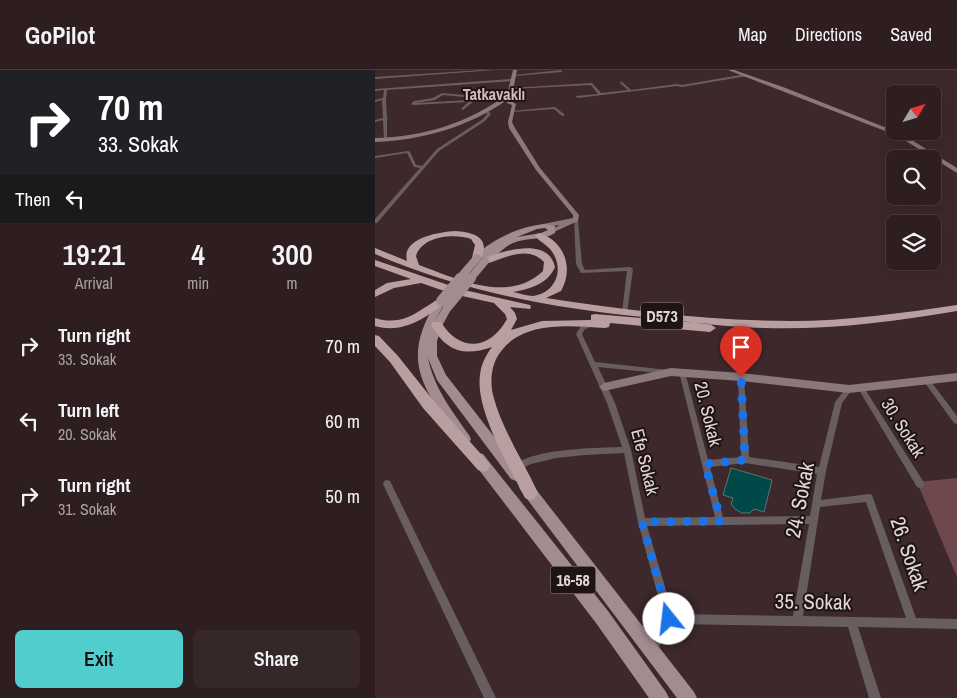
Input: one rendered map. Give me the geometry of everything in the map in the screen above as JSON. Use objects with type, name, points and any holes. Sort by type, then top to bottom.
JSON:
[{"type":"highway","points":[[549,230],[571,264],[571,273],[566,291],[567,298],[576,307]]},
{"type":"highway","points":[[415,268],[411,259],[411,252],[415,246],[438,236],[456,234],[473,237],[478,241],[481,260],[508,252],[527,250],[543,255],[549,260],[550,266],[547,273],[540,279],[496,297],[512,318],[505,332],[492,343],[480,347],[457,346],[447,342],[441,336],[437,325]]},
{"type":"highway","points":[[532,299],[557,289],[564,271],[564,262],[560,254],[549,242],[536,234]]},
{"type":"highway","name":"D573","points":[[375,251],[415,268],[496,297],[587,317],[673,326],[798,331],[852,330],[957,317]]},
{"type":"highway","name":"D573","points":[[375,263],[457,292],[532,299],[576,307],[738,323],[789,324],[839,322],[957,308]]},
{"type":"highway","points":[[375,294],[391,285],[421,280]]},
{"type":"highway","points":[[375,322],[386,324],[405,323],[445,304]]},
{"type":"highway","points":[[530,493],[515,468],[500,433],[487,393],[485,375],[492,355],[506,340],[527,328],[555,323],[673,326]]},
{"type":"highway","points":[[375,340],[394,359],[428,404],[483,466]]},
{"type":"main road","points":[[483,466],[433,392],[425,376],[421,360],[422,342],[426,327],[481,260],[509,242],[549,230]]},
{"type":"main road","points":[[445,304],[432,341],[432,356],[441,377],[515,468]]},
{"type":"main road","name":"16-58","points":[[483,466],[602,617],[660,698]]},
{"type":"main road","name":"16-58","points":[[530,493],[688,698]]},
{"type":"street","points":[[375,78],[494,70]]},
{"type":"street","points":[[730,70],[900,135],[957,171]]},
{"type":"street","points":[[457,84],[459,71]]},
{"type":"street","points":[[375,90],[457,84],[514,75],[561,71]]},
{"type":"street","points":[[414,87],[421,75]]},
{"type":"street","points":[[514,75],[509,96],[509,102],[514,104],[510,122],[512,128],[538,169],[576,215],[579,264],[583,272],[630,269],[625,312]]},
{"type":"street","points":[[577,97],[677,84],[681,86],[746,75]]},
{"type":"street","points":[[621,82],[631,91]]},
{"type":"street","points":[[511,88],[592,84],[600,94]]},
{"type":"street","points":[[553,86],[556,95]]},
{"type":"street","points":[[386,89],[384,100],[386,140]]},
{"type":"street","points":[[472,101],[413,104],[442,94],[475,97],[509,96]]},
{"type":"street","points":[[375,140],[386,140],[433,131],[486,111],[509,96]]},
{"type":"street","points":[[463,108],[475,97]]},
{"type":"street","points":[[375,100],[384,100]]},
{"type":"street","points":[[513,111],[555,108],[563,115]]},
{"type":"street","points":[[375,222],[438,150],[484,120],[489,114],[486,111]]},
{"type":"street","points":[[375,121],[386,118]]},
{"type":"street","points":[[375,156],[408,152],[415,166],[422,167]]},
{"type":"street","points":[[549,230],[576,220]]},
{"type":"street","name":"Efe Sokak","points":[[597,323],[583,327],[579,334],[604,387],[627,450],[642,522],[669,619]]},
{"type":"street","points":[[593,364],[849,389],[957,377]]},
{"type":"street","points":[[604,387],[671,372]]},
{"type":"street","name":"20. Sokak","points":[[682,372],[721,521]]},
{"type":"street","points":[[741,377],[745,460]]},
{"type":"street","points":[[927,380],[957,421]]},
{"type":"street","name":"30. Sokak","points":[[861,388],[920,484]]},
{"type":"street","name":"24. Sokak","points":[[797,621],[822,471],[839,402],[849,389]]},
{"type":"street","points":[[515,468],[534,459],[552,455],[627,450]]},
{"type":"street","points":[[705,464],[745,460],[822,471]]},
{"type":"street","points":[[387,484],[490,698]]},
{"type":"street","name":"26. Sokak","points":[[816,504],[869,498],[913,623]]},
{"type":"street","points":[[642,522],[813,520]]},
{"type":"street","points":[[651,650],[669,619]]},
{"type":"street","name":"35. Sokak","points":[[669,619],[957,624]]},
{"type":"street","points":[[851,622],[875,698]]},
{"type":"shaded area","points":[[957,478],[957,577],[917,482]]},
{"type":"building","points":[[731,468],[772,480],[764,512],[754,509],[750,513],[742,513],[731,504],[733,498],[723,495]]},
{"type":"district","name":"Tatkavaklı","points":[[494,94]]},
{"type":"route","points":[[669,619],[642,522],[721,521],[705,464],[745,460],[741,377]]}]
